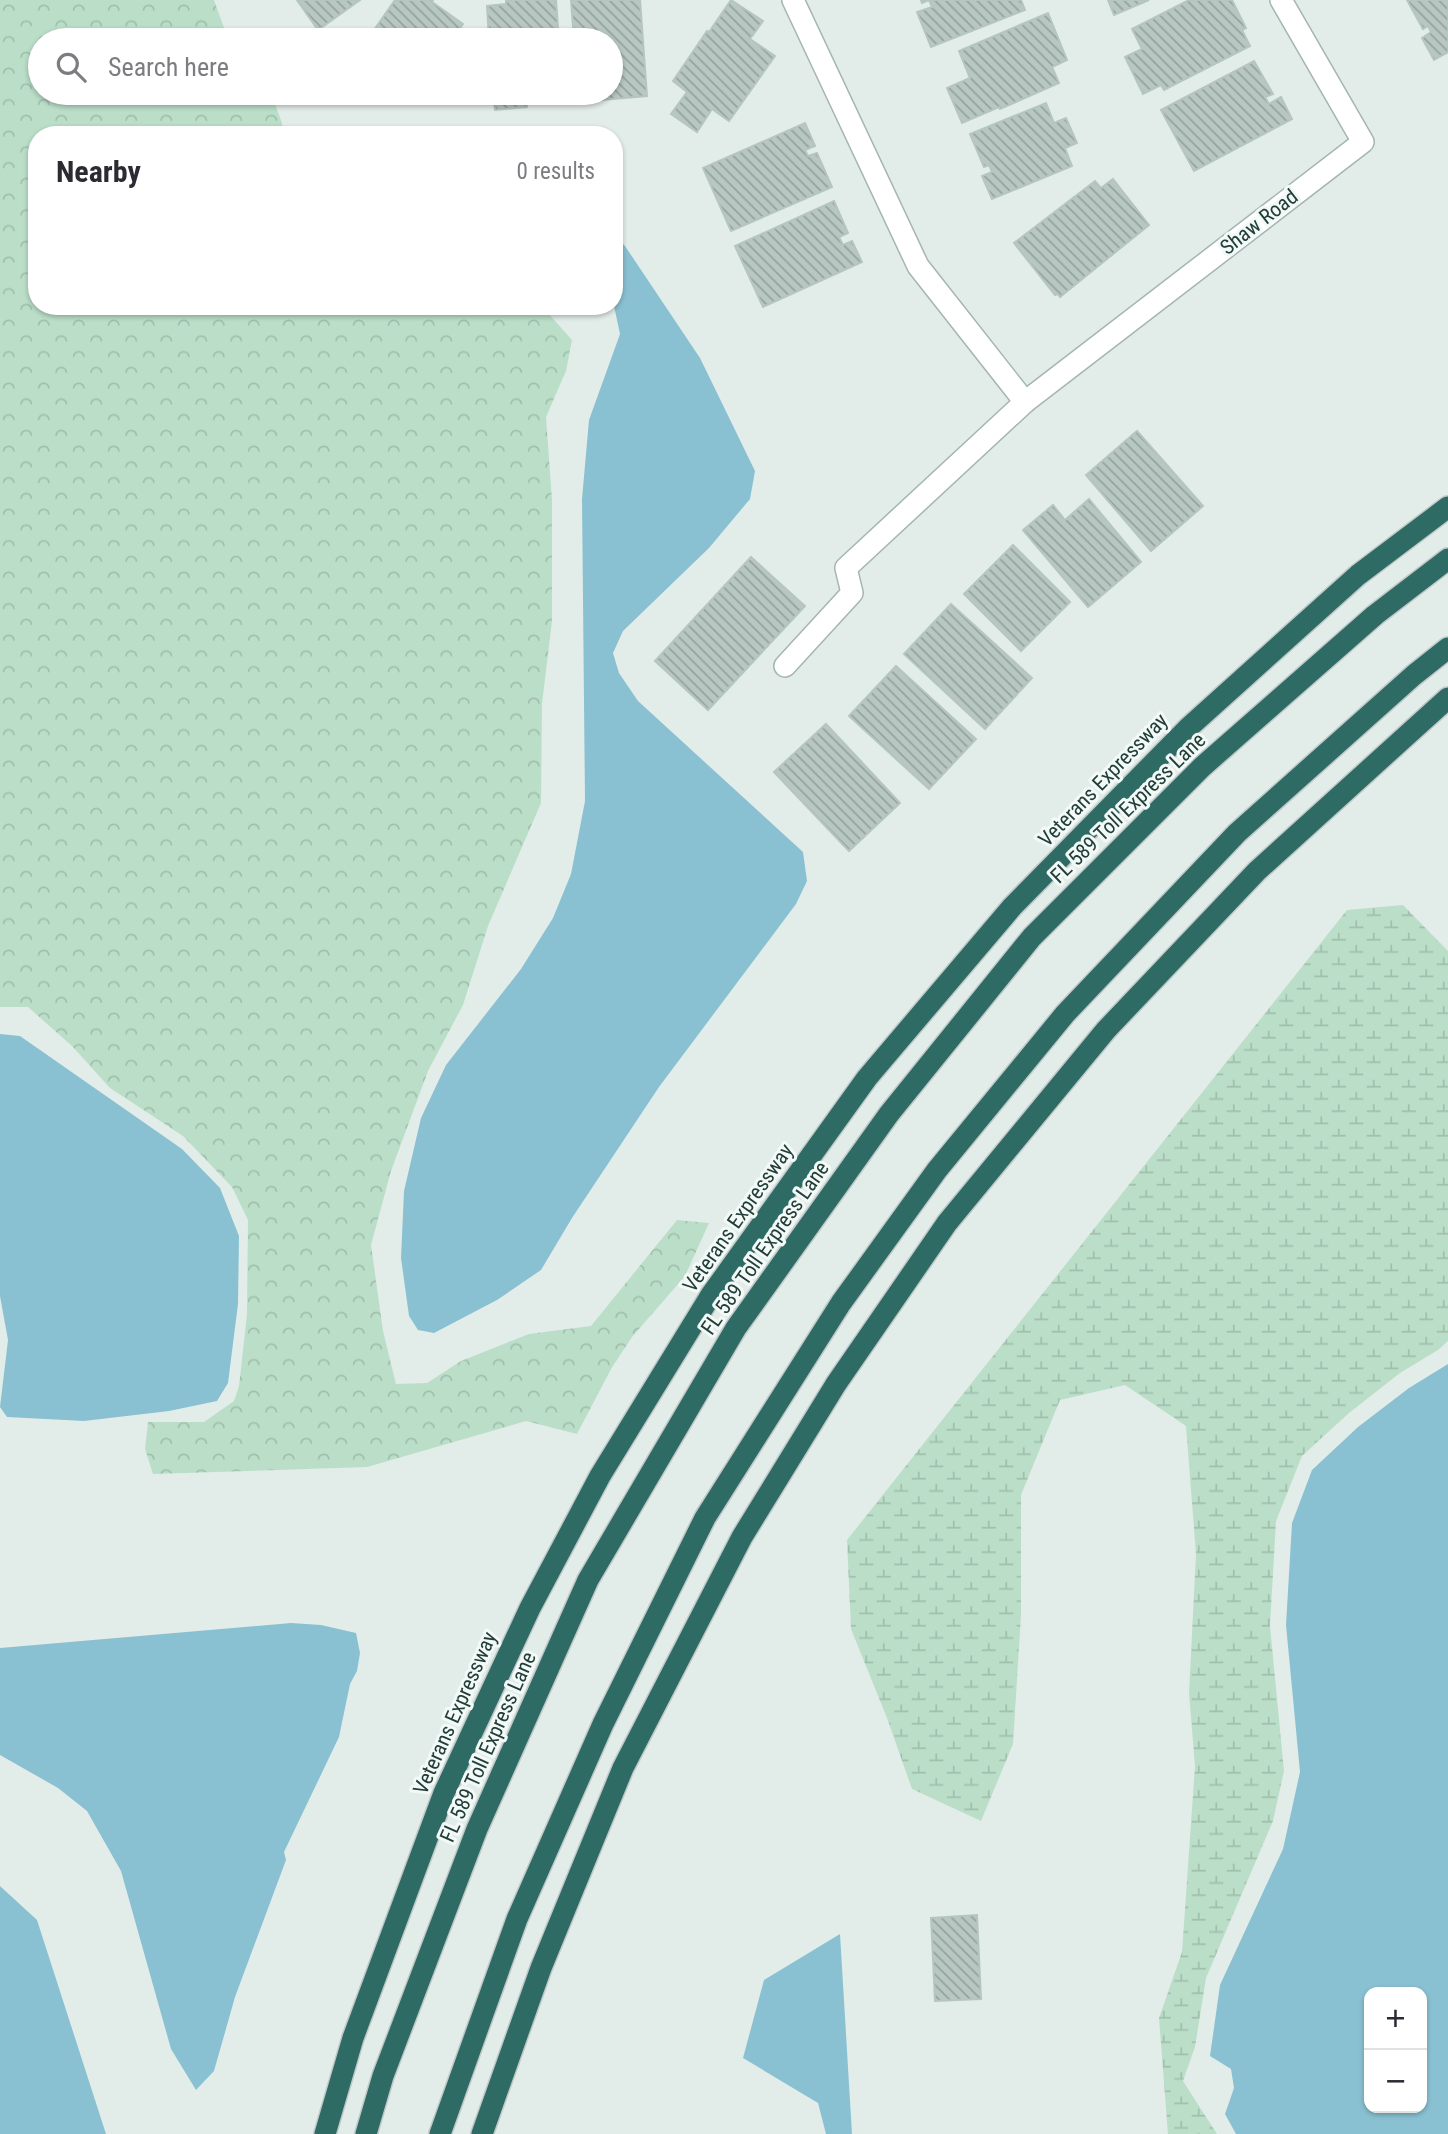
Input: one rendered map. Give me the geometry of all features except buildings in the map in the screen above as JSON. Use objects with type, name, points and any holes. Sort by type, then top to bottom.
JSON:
[{"type":"highway","name":"Veterans Expressway","points":[[326,2134],[353,2038],[439,1806],[461,1756],[530,1608],[594,1488],[712,1295],[867,1078],[1012,907],[1188,728],[1358,575],[1448,507]]},
{"type":"highway","name":"FL 589 Toll Express Lane","points":[[366,2134],[383,2076],[477,1829],[588,1580],[736,1328],[889,1114],[1032,937],[1202,767],[1375,615],[1448,559]]},
{"type":"highway","points":[[440,2134],[517,1919],[603,1724],[705,1518],[841,1303],[937,1170],[1065,1014],[1237,833],[1414,675],[1448,648]]},
{"type":"highway","points":[[482,2134],[541,1968],[623,1769],[742,1537],[836,1384],[947,1223],[1107,1030],[1257,871],[1448,698]]},
{"type":"street","points":[[793,0],[918,266],[1025,402]]},
{"type":"street","name":"Shaw Road","points":[[785,666],[852,593],[846,568],[1025,402],[1363,142],[1281,0]]},
{"type":"green space","points":[[0,0],[214,0],[224,28],[28,28],[28,105],[275,105],[282,126],[28,126],[28,315],[550,315],[572,340],[566,371],[546,417],[552,500],[552,621],[542,704],[541,803],[488,926],[463,1005],[428,1071],[391,1171],[371,1245],[383,1331],[396,1384],[427,1383],[461,1361],[529,1334],[591,1326],[677,1220],[709,1223],[685,1276],[632,1337],[611,1369],[577,1434],[526,1421],[367,1467],[153,1474],[145,1449],[148,1422],[204,1422],[234,1401],[239,1386],[247,1314],[248,1220],[232,1187],[183,1136],[110,1088],[72,1046],[28,1007],[0,1007]]},
{"type":"green space","points":[[1403,905],[1448,951],[1448,1341],[1400,1373],[1349,1413],[1302,1456],[1276,1521],[1270,1626],[1284,1771],[1273,1821],[1206,1978],[1195,2047],[1183,2081],[1217,2134],[1168,2134],[1159,2018],[1182,1952],[1195,1766],[1189,1693],[1196,1554],[1186,1426],[1125,1385],[1060,1400],[1021,1495],[1021,1615],[1013,1744],[981,1821],[912,1789],[851,1629],[847,1540],[1347,910]]},
{"type":"water","points":[[623,244],[700,358],[755,471],[750,499],[709,548],[623,631],[613,653],[619,673],[638,701],[803,852],[807,881],[796,904],[659,1087],[572,1218],[541,1270],[497,1300],[434,1333],[418,1330],[409,1316],[401,1258],[404,1191],[421,1118],[446,1065],[521,969],[553,918],[571,874],[585,801],[582,499],[589,420],[620,334],[616,315],[623,315]]},
{"type":"water","points":[[0,1034],[20,1036],[182,1149],[220,1188],[239,1236],[238,1304],[228,1383],[217,1401],[169,1411],[84,1421],[7,1417],[0,1407],[8,1340],[0,1296]]},
{"type":"water","points":[[1448,1364],[1448,2134],[1236,2134],[1225,2114],[1234,2088],[1231,2069],[1210,2056],[1220,1985],[1283,1849],[1300,1772],[1286,1625],[1292,1523],[1312,1470],[1358,1427],[1409,1388]]},
{"type":"water","points":[[291,1623],[321,1625],[356,1633],[360,1653],[357,1671],[350,1684],[339,1737],[284,1852],[286,1860],[235,1997],[214,2071],[196,2090],[171,2049],[121,1871],[87,1811],[58,1788],[0,1755],[0,1648]]},
{"type":"water","points":[[0,1886],[37,1920],[106,2134],[0,2134]]},
{"type":"water","points":[[840,1934],[852,2134],[826,2134],[818,2103],[743,2058],[764,1980]]}]
